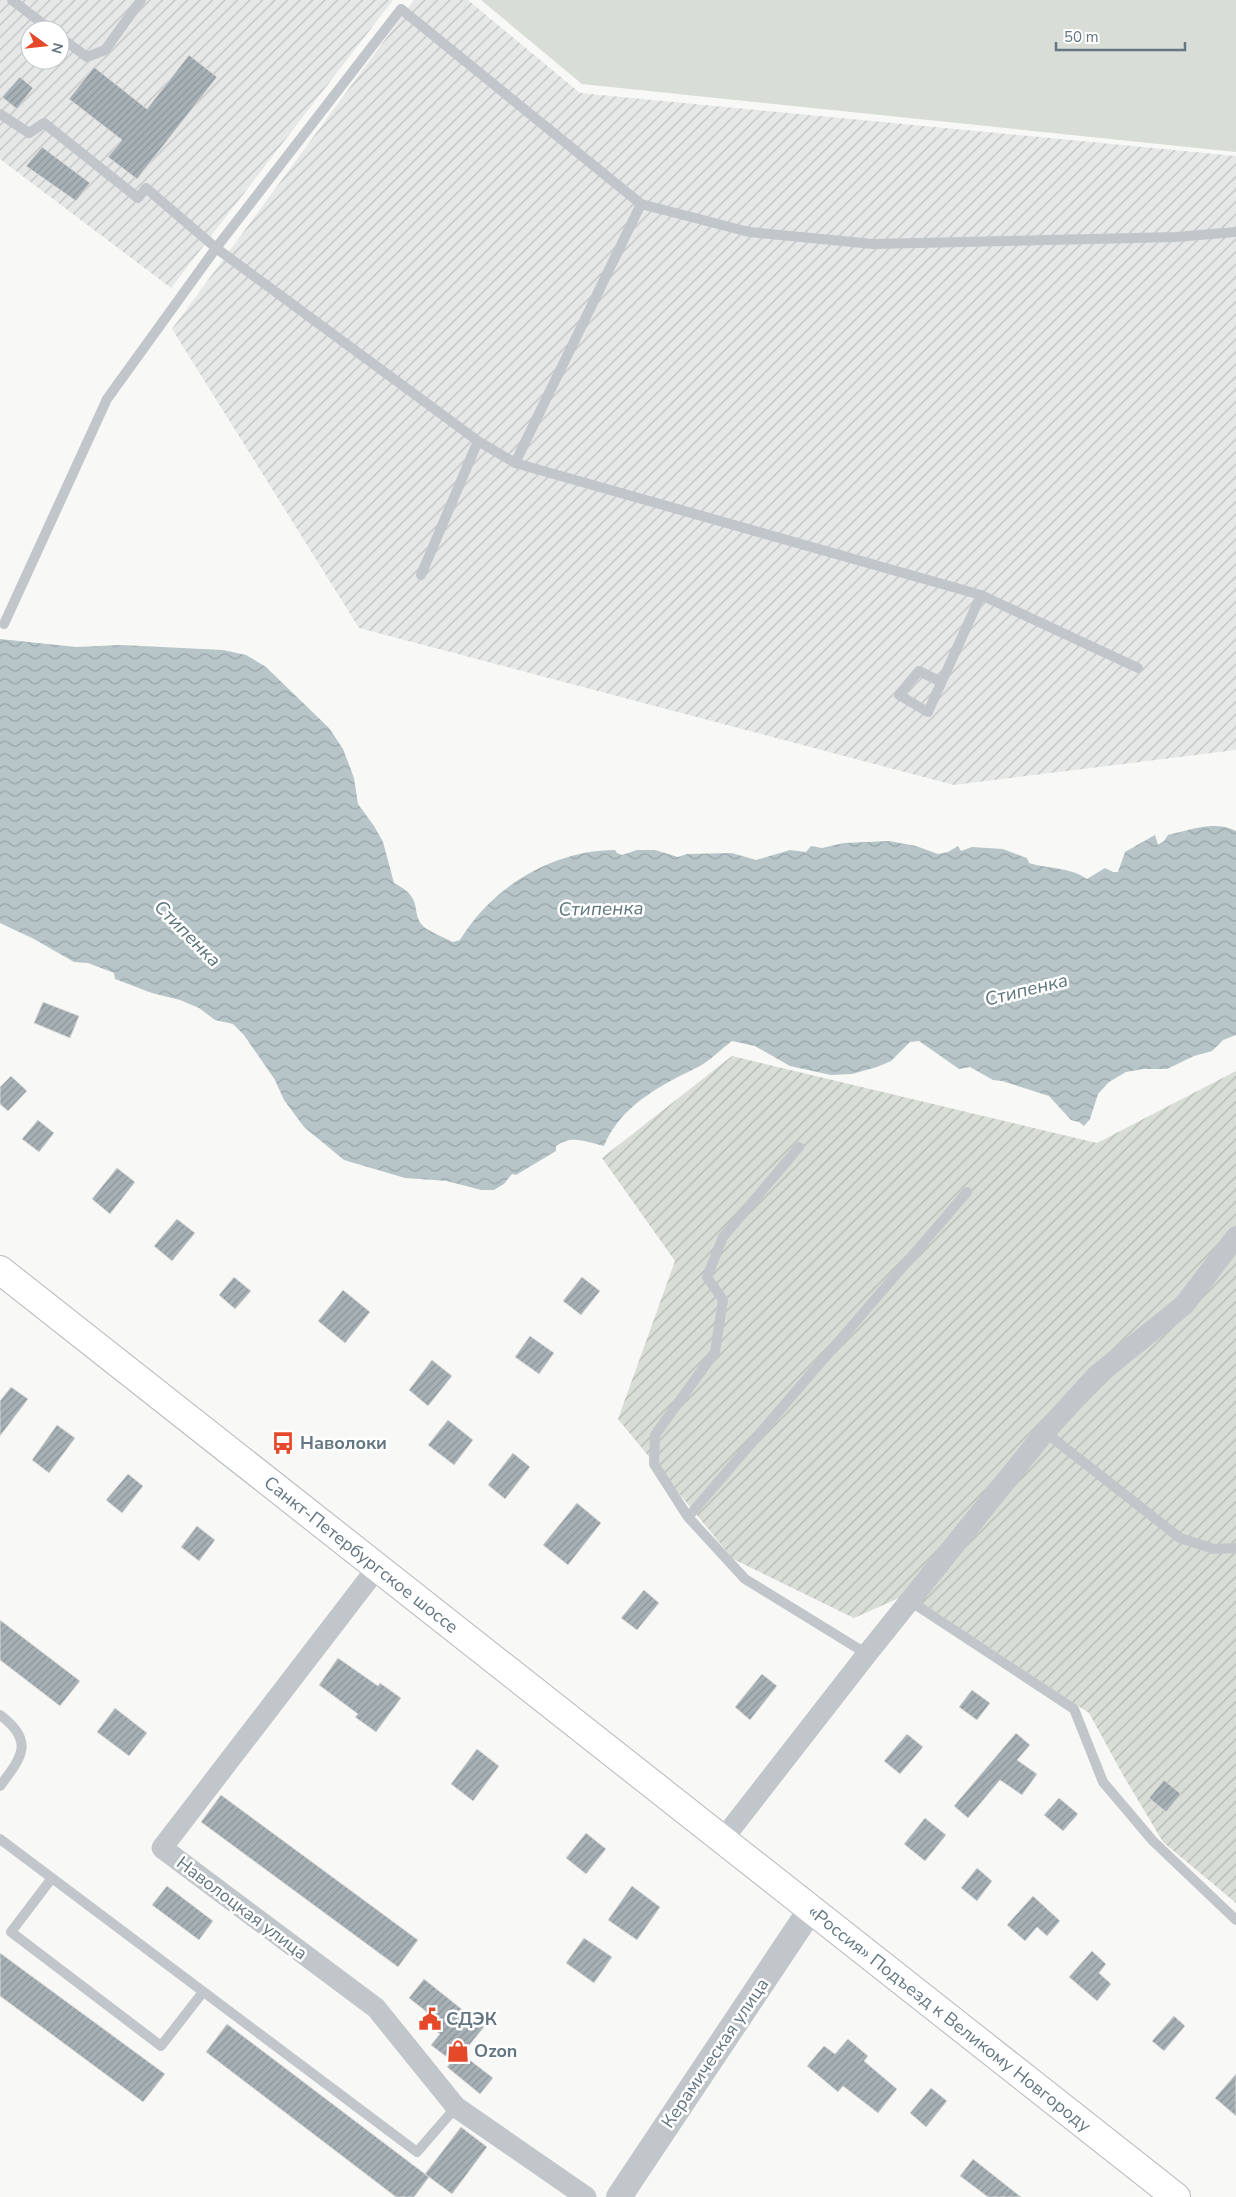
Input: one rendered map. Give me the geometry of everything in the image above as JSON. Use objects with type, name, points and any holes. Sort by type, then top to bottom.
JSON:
[{"type":"main road","name":"Санкт-Петербургское шоссе","points":[[0,1270],[723,1839]]},
{"type":"main road","name":"«Россия» Подъезд к Великому Новгороду","points":[[723,1839],[1176,2197]]},
{"type":"street","points":[[723,1839],[1045,1432],[1096,1376],[1184,1304],[1236,1237]]},
{"type":"street","name":"Наволоцкая улица","points":[[377,1568],[162,1848],[376,2008],[456,2108],[586,2197]]},
{"type":"street","name":"Керамическая улица","points":[[619,2197],[811,1909]]},
{"type":"lane","points":[[12,0],[38,20]]},
{"type":"lane","points":[[70,44],[87,57],[105,50],[141,0]]},
{"type":"lane","points":[[4,624],[107,400],[216,248],[401,9],[641,204],[749,232],[873,244],[1176,237],[1236,232]]},
{"type":"lane","points":[[0,114],[29,133],[44,122],[138,198],[146,188],[216,248],[478,441],[515,463],[980,596],[1138,668]]},
{"type":"lane","points":[[515,463],[641,204]]},
{"type":"lane","points":[[421,575],[478,441]]},
{"type":"lane","points":[[941,682],[980,596]]},
{"type":"lane","points":[[799,1146],[723,1237],[707,1277],[723,1300],[715,1352],[655,1435],[654,1464],[688,1517],[745,1579],[868,1654]]},
{"type":"lane","points":[[688,1517],[967,1192]]},
{"type":"lane","points":[[1045,1432],[1180,1538],[1214,1549],[1236,1548]]},
{"type":"lane","points":[[910,1601],[1074,1709],[1104,1782],[1153,1841],[1236,1920]]},
{"type":"lane","points":[[0,1714],[10,1722],[17,1732],[22,1747],[19,1761],[0,1786]]},
{"type":"lane","points":[[0,1839],[417,2152],[456,2108]]},
{"type":"lane","points":[[52,1878],[11,1932],[161,2046],[203,1992]]},
{"type":"shaded area","points":[[0,0],[393,0],[171,288],[0,159]]},
{"type":"shaded area","points":[[414,0],[468,0],[580,93],[1236,156],[1236,750],[954,785],[359,628],[172,329]]},
{"type":"shaded area","points":[[481,0],[1236,0],[1236,152],[582,84]]},
{"type":"shaded area","points":[[732,1056],[1097,1143],[1236,1071],[1236,1903],[1163,1842],[1089,1713],[908,1594],[854,1618],[733,1559],[618,1419],[675,1261],[602,1158]]},
{"type":"water","name":"Стипенка","points":[[0,639],[76,647],[121,645],[223,650],[246,655],[266,667],[329,728],[343,749],[354,778],[358,804],[383,842],[394,883],[404,889],[414,900],[417,916],[424,927],[453,942],[460,940],[473,921],[489,904],[526,875],[569,857],[592,852],[615,850],[622,855],[637,850],[655,850],[678,857],[687,854],[732,853],[756,860],[790,850],[806,852],[811,846],[822,848],[844,843],[889,841],[916,846],[938,854],[948,852],[958,846],[961,851],[972,847],[1003,849],[1027,858],[1029,863],[1066,870],[1087,879],[1105,868],[1118,872],[1125,852],[1155,835],[1158,845],[1168,835],[1202,827],[1219,826],[1228,828],[1236,831],[1236,1035],[1223,1040],[1212,1051],[1194,1056],[1167,1069],[1143,1069],[1126,1072],[1109,1082],[1098,1094],[1090,1119],[1084,1126],[1079,1122],[1071,1120],[1049,1096],[1002,1081],[993,1080],[970,1067],[959,1069],[919,1041],[910,1042],[891,1061],[877,1067],[852,1074],[831,1075],[790,1066],[755,1046],[732,1041],[702,1064],[643,1098],[620,1119],[604,1146],[580,1140],[562,1142],[556,1146],[556,1151],[516,1175],[512,1174],[504,1184],[494,1190],[481,1190],[447,1181],[405,1178],[344,1160],[304,1127],[284,1100],[275,1080],[244,1035],[233,1024],[215,1020],[199,1008],[180,1000],[152,993],[115,979],[114,973],[88,963],[74,962],[34,939],[0,923]]},
{"type":"building","points":[[189,55],[217,77],[137,179],[108,157],[122,140],[69,99],[94,67],[147,109]]},
{"type":"building","points":[[20,77],[33,88],[17,109],[2,97]]},
{"type":"building","points":[[42,147],[90,183],[76,201],[26,166]]},
{"type":"building","points":[[43,1002],[79,1016],[70,1038],[34,1023]]},
{"type":"building","points":[[11,1076],[27,1091],[8,1111],[0,1104],[0,1087]]},
{"type":"building","points":[[38,1120],[54,1133],[39,1152],[22,1139]]},
{"type":"building","points":[[117,1168],[135,1182],[110,1214],[92,1199]]},
{"type":"building","points":[[177,1219],[195,1233],[172,1261],[154,1246]]},
{"type":"building","points":[[234,1277],[251,1291],[235,1309],[219,1295]]},
{"type":"building","points":[[582,1277],[600,1291],[581,1315],[563,1301]]},
{"type":"building","points":[[343,1290],[370,1312],[345,1343],[318,1321]]},
{"type":"building","points":[[530,1336],[554,1353],[539,1374],[515,1357]]},
{"type":"building","points":[[432,1360],[452,1376],[428,1406],[409,1390]]},
{"type":"building","points":[[11,1387],[28,1399],[0,1436],[0,1401]]},
{"type":"building","points":[[448,1420],[473,1440],[454,1465],[428,1445]]},
{"type":"building","points":[[57,1425],[75,1438],[49,1473],[32,1460]]},
{"type":"building","points":[[513,1453],[530,1467],[505,1499],[488,1485]]},
{"type":"building","points":[[128,1474],[143,1486],[122,1513],[106,1500]]},
{"type":"building","points":[[577,1503],[601,1523],[568,1565],[543,1545]]},
{"type":"building","points":[[197,1526],[215,1540],[199,1561],[181,1547]]},
{"type":"building","points":[[644,1590],[659,1603],[637,1630],[621,1618]]},
{"type":"building","points":[[0,1620],[80,1681],[60,1706],[0,1660]]},
{"type":"building","points":[[338,1658],[378,1686],[380,1683],[401,1698],[376,1732],[355,1717],[358,1714],[319,1685]]},
{"type":"building","points":[[762,1674],[777,1686],[750,1720],[735,1707]]},
{"type":"building","points":[[972,1690],[990,1703],[977,1720],[959,1707]]},
{"type":"building","points":[[115,1708],[147,1733],[129,1756],[97,1732]]},
{"type":"building","points":[[1016,1733],[1030,1745],[1017,1760],[1037,1774],[1022,1795],[1000,1780],[968,1818],[954,1806]]},
{"type":"building","points":[[907,1734],[923,1747],[900,1774],[884,1761]]},
{"type":"building","points":[[477,1749],[499,1766],[473,1801],[451,1784]]},
{"type":"building","points":[[1164,1780],[1181,1794],[1166,1812],[1149,1798]]},
{"type":"building","points":[[221,1795],[418,1940],[398,1967],[201,1822]]},
{"type":"building","points":[[1059,1798],[1078,1814],[1063,1831],[1044,1815]]},
{"type":"building","points":[[925,1818],[946,1835],[925,1861],[904,1844]]},
{"type":"building","points":[[586,1833],[606,1849],[586,1874],[566,1858]]},
{"type":"building","points":[[977,1868],[992,1881],[977,1901],[961,1888]]},
{"type":"building","points":[[167,1886],[213,1921],[199,1940],[152,1905]]},
{"type":"building","points":[[632,1886],[660,1907],[637,1940],[608,1920]]},
{"type":"building","points":[[1033,1896],[1060,1921],[1047,1936],[1037,1927],[1025,1941],[1007,1925]]},
{"type":"building","points":[[584,1938],[612,1957],[594,1983],[566,1963]]},
{"type":"building","points":[[1092,1951],[1106,1964],[1099,1973],[1111,1984],[1097,2001],[1069,1977]]},
{"type":"building","points":[[0,1953],[165,2074],[143,2102],[0,1996]]},
{"type":"building","points":[[424,1979],[484,2027],[462,2054],[493,2078],[480,2094],[447,2067],[452,2061],[431,2045],[440,2034],[422,2020],[428,2013],[409,1998]]},
{"type":"building","points":[[1174,2016],[1185,2026],[1164,2051],[1152,2041]]},
{"type":"building","points":[[227,2024],[429,2177],[414,2197],[396,2197],[206,2052]]},
{"type":"building","points":[[848,2039],[868,2056],[864,2061],[897,2089],[878,2113],[843,2086],[838,2092],[807,2066],[824,2046],[835,2054]]},
{"type":"building","points":[[1236,2074],[1236,2116],[1215,2098]]},
{"type":"building","points":[[931,2088],[947,2101],[926,2127],[910,2113]]},
{"type":"building","points":[[461,2127],[487,2147],[452,2194],[425,2174]]},
{"type":"building","points":[[973,2159],[1021,2197],[988,2197],[960,2176]]},
{"type":"place","name":"Наволоки","points":[[283,1443]]},
{"type":"place","name":"СДЭК","points":[[430,2019]]},
{"type":"place","name":"Ozon","points":[[458,2051]]}]
